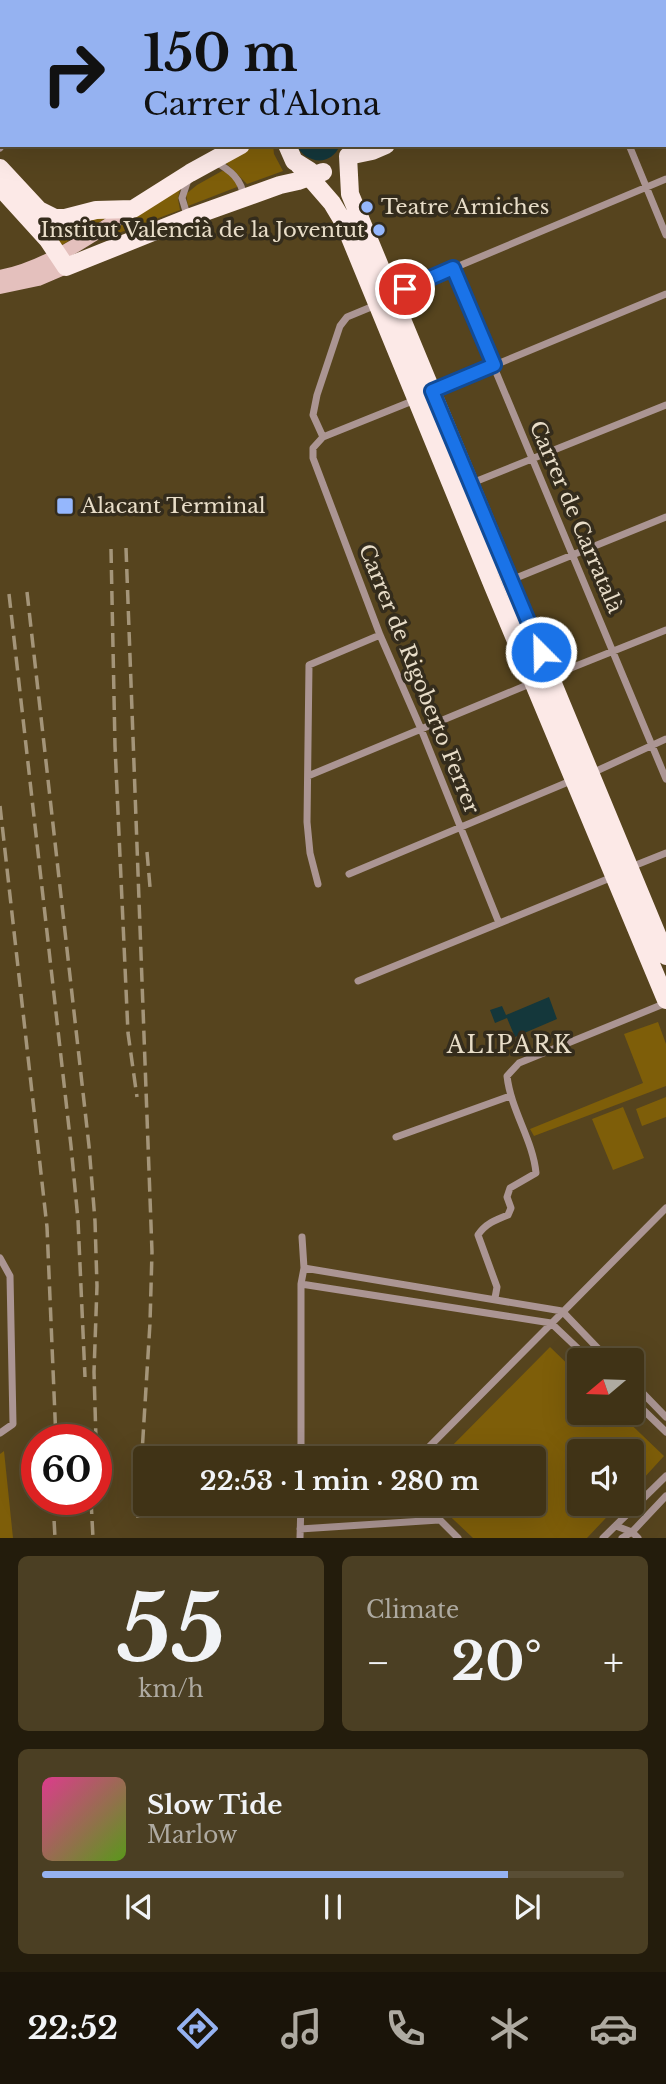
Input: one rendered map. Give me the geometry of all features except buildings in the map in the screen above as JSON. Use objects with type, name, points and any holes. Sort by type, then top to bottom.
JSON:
[{"type":"main road","points":[[0,287],[38,279],[133,209],[237,147]]},
{"type":"main road","points":[[287,147],[290,155],[310,172],[339,212],[384,300]]},
{"type":"main road","points":[[0,276],[61,261],[244,199],[310,172],[335,168],[350,151],[372,151],[381,147]]},
{"type":"main road","points":[[350,151],[349,194],[384,300],[424,396],[459,505],[588,814],[666,956]]},
{"type":"main road","points":[[0,169],[48,216],[65,218],[96,210],[133,209]]},
{"type":"main road","points":[[0,187],[48,240],[61,261]]},
{"type":"main road","points":[[424,396],[470,484],[591,773],[666,1001]]},
{"type":"street","points":[[630,147],[666,235]]},
{"type":"street","points":[[214,160],[238,178],[243,187],[244,199]]},
{"type":"street","points":[[188,218],[182,198],[190,173]]},
{"type":"street","points":[[666,179],[453,268],[347,317],[340,326],[313,415],[323,437],[666,294]]},
{"type":"street","name":"Carrer de Carratalà","points":[[453,268],[666,779]]},
{"type":"street","points":[[459,505],[470,484],[666,405]]},
{"type":"street","name":"Carrer de Rigoberto Ferrer","points":[[323,437],[313,448],[313,458],[321,482],[380,635],[499,923]]},
{"type":"street","points":[[511,580],[666,517]]},
{"type":"street","points":[[551,676],[666,630]]},
{"type":"street","points":[[318,884],[310,853],[307,822],[309,665],[380,635]]},
{"type":"street","points":[[308,776],[533,683]]},
{"type":"street","points":[[591,773],[666,739]]},
{"type":"street","points":[[349,874],[573,780]]},
{"type":"street","points":[[358,981],[666,853]]},
{"type":"street","points":[[622,872],[657,957],[666,963]]},
{"type":"street","points":[[495,1298],[497,1287],[478,1235],[483,1227],[508,1215],[511,1208],[507,1197],[510,1188],[536,1173],[535,1161],[510,1096],[507,1076],[519,1063],[666,1001]]},
{"type":"street","points":[[396,1138],[510,1096]]},
{"type":"street","points":[[430,1446],[666,1208]]},
{"type":"street","points":[[301,1446],[304,1268],[302,1237]]},
{"type":"street","points":[[0,1258],[3,1269],[10,1276],[13,1424],[0,1433]]},
{"type":"street","points":[[304,1268],[562,1311],[598,1348]]},
{"type":"street","points":[[302,1284],[551,1323],[577,1348]]},
{"type":"street","points":[[644,1394],[666,1417]]},
{"type":"street","points":[[644,1411],[666,1432]]},
{"type":"street","points":[[603,1538],[614,1531],[666,1476]]},
{"type":"street","points":[[622,1538],[635,1535],[666,1496]]},
{"type":"street","points":[[300,1516],[300,1538]]},
{"type":"street","points":[[435,1516],[458,1538]]},
{"type":"street","points":[[300,1529],[439,1520]]},
{"type":"street","points":[[614,1531],[635,1535]]},
{"type":"shaded area","points":[[252,147],[273,147],[283,171],[247,184],[226,163]]},
{"type":"shaded area","points":[[222,171],[227,172],[238,184],[237,187],[188,206],[186,194]]},
{"type":"shaded area","points":[[180,189],[180,210],[100,240],[99,238]]},
{"type":"shaded area","points":[[111,215],[62,245],[41,222]]},
{"type":"shaded area","points":[[658,1022],[666,1044],[666,1086],[534,1136],[530,1129],[643,1083],[624,1034]]},
{"type":"shaded area","points":[[666,1097],[666,1117],[642,1126],[636,1109]]},
{"type":"shaded area","points":[[623,1107],[644,1158],[613,1170],[592,1119]]},
{"type":"shaded area","points":[[550,1347],[567,1363],[567,1425],[632,1425],[664,1456],[644,1478],[644,1439],[567,1439],[567,1516],[608,1516],[587,1538],[473,1538],[450,1516],[546,1516],[546,1446],[452,1446]]},
{"type":"shaded area","points":[[4,1451],[13,1538],[0,1538],[0,1454]]},
{"type":"water","points":[[297,147],[339,147],[325,160],[312,159]]},
{"type":"water","points":[[549,997],[557,1019],[515,1037],[507,1018],[495,1023],[490,1010],[502,1006],[506,1015]]},
{"type":"railway","points":[[126,548],[152,1252],[138,1518]]},
{"type":"railway","points":[[111,549],[115,746],[128,1033],[137,1097]]},
{"type":"railway","points":[[27,592],[89,1146],[97,1286],[96,1424]]},
{"type":"railway","points":[[9,594],[71,1146],[78,1220],[85,1377]]},
{"type":"railway","points":[[0,806],[47,1227],[55,1424]]},
{"type":"railway","points":[[147,852],[150,887]]},
{"type":"railway","points":[[54,1515],[55,1538]]},
{"type":"railway","points":[[92,1515],[93,1538]]},
{"type":"place","name":"Teatre Arniches","points":[[367,207]]},
{"type":"place","name":"Institut Valencià de la Joventut","points":[[379,230]]},
{"type":"place","name":"Alacant Terminal","points":[[65,506]]},
{"type":"district","name":"ALIPARK","points":[[510,1045]]},
{"type":"route","points":[[405,289],[453,268],[494,365],[432,391],[541,652]]}]
